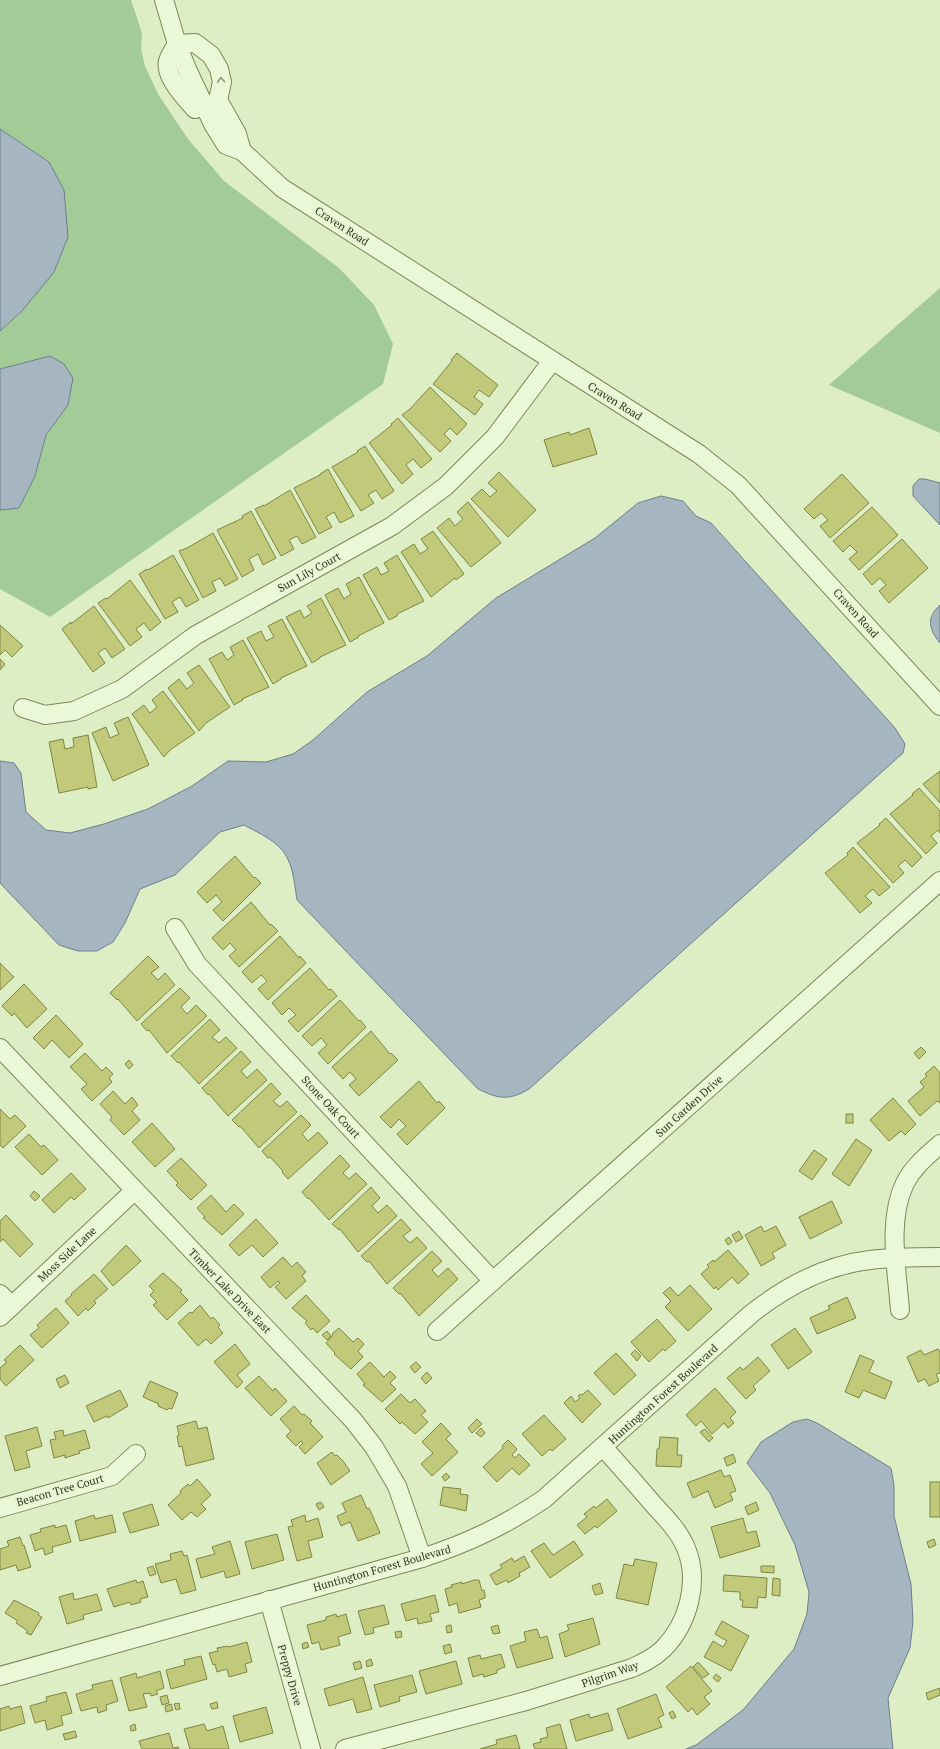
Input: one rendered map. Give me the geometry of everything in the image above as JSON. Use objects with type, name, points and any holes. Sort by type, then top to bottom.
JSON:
[{"type":"street","points":[[164,0],[177,44],[168,62],[172,80],[182,96],[195,109],[211,103],[222,82],[219,70],[211,55],[195,43],[177,44]]},
{"type":"street","name":"Craven Road","points":[[211,103],[237,134],[242,151],[282,188],[699,454],[738,485],[940,706]]},
{"type":"street","name":"Sun Lily Court","points":[[23,708],[45,715],[74,711],[122,689],[196,635],[392,526],[446,486],[495,437],[552,361]]},
{"type":"street","name":"Sun Garden Drive","points":[[437,1331],[940,881]]},
{"type":"street","name":"Stone Oak Court","points":[[174,928],[197,964],[493,1281]]},
{"type":"street","name":"Timber Lake Drive East","points":[[0,1048],[353,1420],[374,1447],[398,1486],[422,1558]]},
{"type":"street","points":[[900,1310],[894,1220],[898,1201],[906,1182],[920,1163],[940,1144]]},
{"type":"street","name":"Moss Side Lane","points":[[4,1306],[134,1190]]},
{"type":"street","name":"Huntington Forest Boulevard","points":[[0,1676],[422,1558],[497,1529],[515,1519],[544,1499],[751,1314],[776,1296],[813,1276],[841,1266],[868,1260],[940,1257]]},
{"type":"street","name":"Pilgrim Way","points":[[345,1749],[526,1701],[632,1668],[648,1661],[662,1650],[673,1638],[683,1621],[689,1602],[692,1580],[690,1562],[686,1547],[674,1527],[603,1447]]},
{"type":"street","name":"Beacon Tree Court","points":[[0,1508],[112,1476],[136,1454]]},
{"type":"street","name":"Preppy Drive","points":[[269,1600],[311,1749]]},
{"type":"green space","points":[[0,0],[131,0],[142,33],[141,49],[145,66],[158,94],[188,139],[224,181],[339,268],[374,305],[393,344],[383,384],[50,617],[0,589],[0,510],[19,508],[35,476],[46,435],[68,405],[50,356],[0,369],[0,331],[22,311],[49,162],[0,129]]},
{"type":"green space","points":[[940,288],[940,433],[829,385]]},
{"type":"shaded area","points":[[0,129],[49,162],[64,190],[68,237],[54,272],[22,311],[0,331]]},
{"type":"shaded area","points":[[50,356],[64,364],[73,378],[68,405],[46,435],[35,476],[19,508],[0,510],[0,369]]},
{"type":"shaded area","points":[[919,479],[940,483],[940,525],[913,496],[913,486]]},
{"type":"shaded area","points":[[661,496],[683,501],[696,516],[711,523],[895,728],[905,744],[903,753],[529,1089],[510,1097],[498,1097],[478,1089],[297,900],[290,863],[282,850],[270,839],[244,825],[220,832],[175,875],[140,889],[125,923],[113,942],[97,951],[78,951],[59,945],[0,883],[0,761],[14,763],[21,773],[26,812],[46,830],[70,833],[104,824],[148,809],[192,786],[228,761],[266,762],[293,754],[313,740],[367,692],[427,656],[496,598],[595,538],[638,503]]},
{"type":"shaded area","points":[[940,605],[940,643],[931,628],[931,619]]},
{"type":"shaded area","points":[[807,1419],[817,1423],[891,1468],[894,1485],[894,1516],[911,1584],[913,1622],[910,1648],[888,1698],[893,1749],[686,1749],[696,1745],[743,1710],[794,1649],[807,1614],[809,1592],[795,1545],[770,1493],[747,1463],[761,1442],[793,1422]]},
{"type":"building","points":[[457,353],[498,385],[489,397],[479,390],[474,397],[483,404],[475,415],[433,384]]},
{"type":"building","points":[[430,387],[467,424],[457,435],[450,428],[444,434],[451,441],[440,452],[402,415],[410,409]]},
{"type":"building","points":[[398,418],[432,459],[421,468],[413,459],[406,465],[413,474],[402,484],[369,443],[392,425],[391,424]]},
{"type":"building","points":[[589,428],[597,454],[553,467],[544,440],[569,432],[570,435]]},
{"type":"building","points":[[365,446],[394,491],[382,499],[376,490],[368,495],[374,503],[361,511],[332,467],[358,452],[357,451]]},
{"type":"building","points":[[328,469],[354,516],[340,523],[334,512],[326,517],[332,527],[319,534],[294,488],[320,475]]},
{"type":"building","points":[[499,472],[536,510],[508,537],[471,499],[482,489],[490,497],[497,491],[488,483]]},
{"type":"building","points":[[842,474],[869,503],[830,538],[820,526],[828,520],[821,513],[814,519],[804,509]]},
{"type":"building","points":[[290,490],[316,537],[302,544],[297,536],[289,540],[294,549],[281,556],[255,509],[264,506]]},
{"type":"building","points":[[468,502],[501,543],[471,567],[437,528],[449,518],[455,526],[463,519],[457,512]]},
{"type":"building","points":[[872,507],[898,535],[859,570],[849,559],[857,552],[850,545],[843,552],[833,541]]},
{"type":"building","points":[[251,511],[276,558],[263,565],[258,554],[249,559],[254,570],[242,577],[217,530],[243,518],[242,516]]},
{"type":"building","points":[[433,531],[464,574],[456,580],[455,578],[431,597],[401,552],[414,544],[420,554],[428,549],[421,539]]},
{"type":"building","points":[[213,533],[238,579],[225,586],[220,578],[212,582],[216,591],[203,598],[179,551]]},
{"type":"building","points":[[902,539],[928,568],[889,603],[879,591],[886,585],[880,578],[872,585],[863,574]]},
{"type":"building","points":[[173,555],[199,600],[186,607],[180,597],[172,602],[178,612],[165,619],[139,574]]},
{"type":"building","points":[[397,555],[424,601],[397,614],[397,616],[389,620],[363,575],[377,567],[381,575],[389,571],[384,563]]},
{"type":"building","points":[[359,577],[384,623],[358,636],[359,637],[350,642],[325,595],[338,588],[344,599],[351,594],[346,584]]},
{"type":"building","points":[[130,580],[161,622],[150,631],[144,623],[136,629],[142,637],[130,646],[98,603],[106,598],[107,599]]},
{"type":"building","points":[[321,598],[346,645],[320,657],[312,663],[286,617],[300,610],[304,618],[312,613],[307,606]]},
{"type":"building","points":[[94,606],[125,649],[112,658],[105,648],[98,653],[105,663],[93,672],[62,629]]},
{"type":"building","points":[[282,619],[307,666],[281,678],[273,684],[247,638],[261,631],[266,641],[274,637],[268,626]]},
{"type":"building","points":[[0,625],[23,646],[12,657],[5,650],[0,655]]},
{"type":"building","points":[[243,640],[269,687],[242,699],[243,700],[234,705],[209,659],[222,652],[227,660],[234,655],[230,647]]},
{"type":"building","points":[[0,659],[5,664],[0,670]]},
{"type":"building","points":[[199,665],[230,707],[206,723],[199,731],[168,688],[179,679],[187,689],[194,683],[187,673]]},
{"type":"building","points":[[163,691],[195,733],[170,750],[164,757],[132,714],[144,705],[150,713],[157,707],[152,700]]},
{"type":"building","points":[[128,717],[149,765],[113,781],[92,733],[106,727],[110,738],[119,734],[114,723]]},
{"type":"building","points":[[88,735],[97,787],[88,789],[88,787],[59,793],[49,742],[63,739],[65,749],[74,747],[73,738]]},
{"type":"building","points":[[940,771],[940,803],[923,784]]},
{"type":"building","points":[[919,788],[940,811],[940,833],[938,830],[931,836],[937,843],[926,854],[890,814],[913,795],[912,794]]},
{"type":"building","points":[[886,818],[922,857],[912,867],[905,860],[898,866],[904,873],[893,883],[857,843],[880,825],[879,824]]},
{"type":"building","points":[[853,847],[890,887],[879,896],[873,889],[865,896],[872,903],[860,913],[825,873],[848,855],[847,853]]},
{"type":"building","points":[[235,856],[254,878],[255,877],[261,883],[223,921],[213,910],[222,902],[216,895],[207,903],[197,892]]},
{"type":"building","points":[[251,902],[270,925],[271,924],[278,931],[239,967],[229,956],[236,950],[230,943],[223,950],[212,938]]},
{"type":"building","points":[[280,936],[299,958],[300,956],[306,963],[268,1000],[258,989],[267,981],[261,975],[252,983],[242,972]]},
{"type":"building","points":[[148,956],[159,967],[151,973],[158,980],[165,973],[175,985],[137,1021],[118,999],[117,1000],[110,993]]},
{"type":"building","points":[[0,963],[14,977],[0,990]]},
{"type":"building","points":[[310,968],[329,990],[331,989],[337,996],[298,1032],[288,1021],[296,1015],[289,1008],[282,1015],[272,1003]]},
{"type":"building","points":[[24,984],[47,1009],[27,1028],[14,1013],[12,1016],[2,1006]]},
{"type":"building","points":[[180,988],[190,998],[181,1007],[187,1014],[196,1005],[207,1016],[167,1053],[149,1030],[147,1031],[141,1024]]},
{"type":"building","points":[[340,1000],[366,1027],[328,1064],[318,1053],[327,1045],[321,1038],[312,1046],[302,1036]]},
{"type":"building","points":[[56,1015],[83,1044],[69,1058],[52,1040],[44,1049],[33,1038]]},
{"type":"building","points":[[210,1019],[220,1030],[212,1037],[219,1043],[226,1037],[237,1048],[199,1084],[179,1062],[178,1063],[171,1056]]},
{"type":"building","points":[[371,1031],[390,1054],[391,1053],[398,1060],[359,1096],[349,1085],[356,1079],[350,1072],[343,1079],[332,1067]]},
{"type":"building","points":[[921,1047],[926,1052],[919,1059],[914,1053]]},
{"type":"building","points":[[241,1051],[251,1062],[241,1071],[247,1078],[257,1069],[267,1080],[228,1116],[202,1088]]},
{"type":"building","points":[[85,1053],[102,1071],[106,1067],[113,1074],[109,1078],[112,1082],[92,1101],[81,1089],[87,1084],[70,1067]]},
{"type":"building","points":[[129,1060],[133,1065],[129,1069],[125,1064]]},
{"type":"building","points":[[934,1066],[940,1073],[940,1103],[937,1101],[920,1116],[908,1101],[924,1087],[920,1082],[927,1076],[925,1074]]},
{"type":"building","points":[[419,1081],[437,1103],[439,1101],[445,1108],[407,1145],[397,1134],[406,1126],[399,1119],[391,1128],[380,1117]]},
{"type":"building","points":[[271,1083],[281,1094],[273,1101],[280,1107],[287,1101],[297,1112],[259,1148],[240,1126],[239,1127],[232,1120]]},
{"type":"building","points":[[113,1091],[125,1104],[132,1097],[138,1105],[132,1111],[140,1120],[124,1135],[110,1120],[112,1117],[100,1104]]},
{"type":"building","points":[[893,1098],[916,1124],[905,1135],[901,1131],[889,1141],[870,1120]]},
{"type":"building","points":[[0,1109],[10,1119],[15,1115],[26,1126],[3,1148],[0,1145]]},
{"type":"building","points":[[846,1114],[853,1114],[853,1123],[846,1123]]},
{"type":"building","points":[[301,1115],[311,1125],[302,1134],[308,1141],[318,1132],[328,1143],[288,1179],[270,1157],[268,1158],[262,1151]]},
{"type":"building","points":[[152,1123],[175,1149],[155,1167],[132,1142]]},
{"type":"building","points":[[29,1134],[41,1147],[44,1145],[58,1160],[42,1175],[15,1147]]},
{"type":"building","points":[[856,1139],[872,1150],[849,1186],[832,1174]]},
{"type":"building","points":[[814,1150],[827,1159],[812,1180],[799,1171]]},
{"type":"building","points":[[340,1155],[350,1166],[343,1173],[349,1179],[356,1173],[367,1184],[329,1220],[302,1192]]},
{"type":"building","points":[[181,1158],[207,1185],[191,1200],[176,1185],[178,1183],[167,1171]]},
{"type":"building","points":[[71,1173],[86,1189],[74,1200],[71,1197],[54,1213],[42,1200]]},
{"type":"building","points":[[371,1187],[380,1198],[372,1206],[378,1213],[387,1205],[397,1216],[358,1252],[340,1229],[339,1230],[332,1224]]},
{"type":"building","points":[[34,1191],[40,1196],[35,1201],[30,1196]]},
{"type":"building","points":[[211,1195],[226,1212],[234,1204],[244,1214],[222,1235],[203,1218],[205,1217],[197,1208]]},
{"type":"building","points":[[832,1201],[842,1223],[810,1239],[799,1217]]},
{"type":"building","points":[[6,1215],[33,1244],[20,1257],[3,1239],[0,1242],[0,1221]]},
{"type":"building","points":[[256,1219],[278,1243],[263,1257],[252,1245],[239,1256],[229,1245]]},
{"type":"building","points":[[401,1219],[411,1230],[403,1236],[410,1243],[417,1237],[427,1248],[387,1284],[369,1261],[367,1262],[361,1256]]},
{"type":"building","points":[[761,1226],[764,1232],[776,1226],[786,1245],[772,1253],[775,1258],[761,1266],[745,1235]]},
{"type":"building","points":[[739,1231],[743,1238],[736,1242],[732,1235]]},
{"type":"building","points":[[729,1237],[732,1242],[728,1245],[725,1240]]},
{"type":"building","points":[[126,1245],[141,1261],[113,1286],[101,1271]]},
{"type":"building","points":[[728,1250],[749,1274],[738,1284],[732,1277],[718,1290],[716,1287],[714,1289],[701,1274],[709,1267],[707,1265],[713,1260],[714,1262]]},
{"type":"building","points":[[432,1251],[442,1261],[432,1270],[438,1277],[448,1268],[458,1279],[419,1316],[400,1293],[399,1294],[393,1288]]},
{"type":"building","points":[[283,1257],[292,1267],[297,1262],[306,1272],[302,1276],[306,1281],[286,1299],[275,1287],[280,1283],[278,1281],[270,1288],[261,1277]]},
{"type":"building","points":[[163,1273],[182,1290],[180,1292],[188,1300],[167,1320],[153,1305],[157,1302],[150,1295],[154,1291],[149,1286]]},
{"type":"building","points":[[94,1274],[108,1289],[94,1301],[96,1303],[88,1311],[86,1308],[78,1316],[65,1301]]},
{"type":"building","points":[[690,1285],[712,1309],[688,1331],[665,1307],[671,1301],[663,1293],[670,1287],[678,1296]]},
{"type":"building","points":[[306,1295],[330,1321],[317,1333],[313,1328],[311,1330],[305,1323],[307,1321],[292,1308]]},
{"type":"building","points":[[847,1297],[856,1318],[817,1334],[810,1318],[830,1309],[828,1306]]},
{"type":"building","points":[[200,1305],[211,1319],[213,1317],[220,1325],[218,1327],[223,1333],[211,1344],[206,1339],[198,1346],[178,1323]]},
{"type":"building","points":[[56,1308],[69,1323],[42,1348],[30,1335],[39,1328],[37,1325]]},
{"type":"building","points":[[657,1319],[676,1341],[665,1351],[663,1349],[649,1362],[631,1342]]},
{"type":"building","points":[[339,1328],[353,1342],[358,1338],[364,1344],[358,1351],[363,1357],[351,1369],[334,1354],[335,1353],[326,1343],[333,1333]]},
{"type":"building","points":[[795,1328],[812,1352],[788,1369],[771,1345]]},
{"type":"building","points":[[327,1331],[331,1336],[327,1340],[322,1335]]},
{"type":"building","points":[[235,1344],[250,1364],[237,1375],[243,1382],[237,1388],[214,1362]]},
{"type":"building","points":[[20,1345],[34,1360],[6,1386],[0,1379],[0,1368],[7,1362],[4,1360]]},
{"type":"building","points":[[938,1349],[940,1352],[940,1373],[936,1374],[939,1381],[929,1386],[925,1379],[918,1382],[907,1357],[921,1350],[924,1355]]},
{"type":"building","points":[[635,1350],[641,1356],[637,1361],[631,1354]]},
{"type":"building","points":[[616,1353],[636,1375],[614,1395],[594,1373]]},
{"type":"building","points":[[860,1355],[874,1361],[869,1372],[892,1382],[885,1399],[863,1390],[859,1398],[845,1392]]},
{"type":"building","points":[[758,1357],[770,1371],[753,1386],[756,1390],[746,1399],[727,1378],[740,1367],[743,1370]]},
{"type":"building","points":[[370,1362],[384,1377],[390,1371],[396,1377],[390,1383],[396,1389],[382,1402],[363,1385],[365,1384],[357,1374]]},
{"type":"building","points":[[416,1362],[421,1367],[415,1373],[410,1367]]},
{"type":"building","points":[[427,1372],[432,1378],[426,1384],[421,1378]]},
{"type":"building","points":[[65,1375],[69,1383],[60,1388],[56,1379]]},
{"type":"building","points":[[259,1376],[273,1391],[275,1388],[287,1401],[271,1416],[245,1388]]},
{"type":"building","points":[[150,1381],[178,1393],[172,1409],[169,1408],[167,1410],[158,1406],[159,1404],[143,1397]]},
{"type":"building","points":[[715,1388],[736,1412],[730,1418],[734,1423],[728,1428],[724,1423],[712,1434],[701,1421],[696,1426],[686,1415]]},
{"type":"building","points":[[120,1390],[128,1406],[108,1418],[107,1416],[94,1422],[86,1406]]},
{"type":"building","points":[[588,1390],[601,1404],[582,1423],[564,1403],[571,1396],[575,1402],[580,1398],[578,1396],[581,1394],[582,1395]]},
{"type":"building","points":[[401,1394],[410,1403],[415,1399],[426,1411],[421,1415],[428,1422],[415,1434],[402,1422],[400,1424],[385,1409]]},
{"type":"building","points":[[294,1406],[302,1415],[304,1414],[312,1421],[310,1423],[323,1437],[305,1454],[299,1447],[303,1443],[301,1441],[296,1446],[286,1436],[291,1431],[280,1419]]},
{"type":"building","points":[[544,1415],[566,1439],[552,1451],[550,1449],[542,1456],[522,1434]]},
{"type":"building","points":[[477,1419],[482,1424],[472,1433],[468,1428]]},
{"type":"building","points":[[196,1421],[198,1429],[207,1427],[214,1459],[186,1466],[182,1446],[179,1447],[177,1426]]},
{"type":"building","points":[[441,1423],[451,1434],[446,1439],[458,1452],[432,1476],[421,1464],[433,1453],[422,1442]]},
{"type":"building","points":[[37,1427],[42,1446],[26,1451],[30,1467],[15,1471],[5,1436]]},
{"type":"building","points":[[481,1428],[485,1433],[481,1437],[476,1433]]},
{"type":"building","points":[[705,1429],[713,1438],[709,1442],[700,1432]]},
{"type":"building","points":[[63,1430],[64,1436],[85,1430],[90,1448],[79,1451],[80,1453],[65,1458],[65,1455],[54,1458],[50,1440],[56,1439],[54,1432]]},
{"type":"building","points":[[660,1437],[678,1438],[677,1455],[682,1455],[681,1467],[656,1466],[657,1449],[659,1449]]},
{"type":"building","points":[[508,1440],[517,1449],[512,1455],[515,1458],[519,1454],[530,1465],[519,1475],[512,1468],[497,1482],[483,1467],[503,1448],[502,1446]]},
{"type":"building","points":[[332,1452],[343,1461],[350,1471],[331,1485],[317,1463]]},
{"type":"building","points":[[733,1454],[736,1462],[727,1466],[724,1458]]},
{"type":"building","points":[[721,1470],[724,1477],[730,1475],[736,1491],[730,1493],[733,1500],[715,1508],[708,1491],[693,1498],[687,1483]]},
{"type":"building","points":[[446,1473],[450,1477],[445,1481],[442,1477]]},
{"type":"building","points":[[197,1479],[211,1495],[201,1504],[206,1509],[197,1517],[191,1512],[182,1520],[168,1505],[181,1493],[180,1491],[188,1484],[190,1486]]},
{"type":"building","points":[[930,1482],[940,1482],[940,1517],[930,1517]]},
{"type":"building","points":[[443,1487],[461,1489],[460,1494],[468,1495],[466,1511],[440,1505]]},
{"type":"building","points":[[361,1495],[367,1509],[369,1508],[380,1533],[358,1541],[350,1522],[341,1526],[337,1516],[346,1512],[342,1503]]},
{"type":"building","points":[[607,1499],[617,1511],[597,1528],[595,1526],[585,1534],[577,1525],[587,1517],[584,1514],[594,1506],[596,1508]]},
{"type":"building","points":[[321,1502],[324,1507],[319,1510],[316,1504]]},
{"type":"building","points":[[756,1502],[759,1510],[748,1515],[745,1507]]},
{"type":"building","points":[[152,1504],[159,1525],[130,1533],[123,1513]]},
{"type":"building","points":[[94,1515],[95,1519],[112,1515],[116,1532],[80,1541],[75,1521]]},
{"type":"building","points":[[305,1515],[306,1522],[318,1518],[323,1537],[308,1541],[312,1557],[297,1561],[288,1527],[293,1526],[291,1520]]},
{"type":"building","points":[[743,1518],[747,1533],[756,1531],[760,1546],[720,1558],[711,1527]]},
{"type":"building","points":[[55,1525],[55,1528],[66,1525],[71,1542],[52,1547],[53,1552],[45,1555],[43,1548],[35,1551],[30,1535],[41,1532],[40,1529]]},
{"type":"building","points":[[277,1534],[284,1560],[252,1569],[245,1542]]},
{"type":"building","points":[[20,1537],[31,1567],[18,1571],[16,1565],[0,1570],[0,1549],[9,1546],[7,1541]]},
{"type":"building","points":[[934,1539],[936,1545],[929,1548],[927,1542]]},
{"type":"building","points":[[230,1541],[240,1574],[226,1578],[224,1571],[201,1578],[196,1559],[215,1554],[212,1547]]},
{"type":"building","points":[[574,1541],[583,1555],[550,1578],[531,1551],[544,1543],[553,1555]]},
{"type":"building","points":[[182,1551],[184,1556],[187,1555],[196,1590],[181,1594],[176,1579],[161,1583],[155,1564],[171,1560],[170,1554]]},
{"type":"building","points":[[524,1556],[530,1567],[519,1573],[520,1576],[508,1583],[507,1580],[496,1585],[490,1575],[502,1568],[500,1565],[512,1558],[514,1562]]},
{"type":"building","points":[[635,1559],[657,1563],[648,1605],[616,1598],[624,1564],[633,1566]]},
{"type":"building","points":[[153,1566],[156,1574],[150,1576],[147,1568]]},
{"type":"building","points":[[761,1566],[774,1566],[774,1573],[761,1572]]},
{"type":"building","points":[[724,1575],[767,1578],[766,1598],[758,1597],[757,1608],[742,1607],[743,1600],[740,1600],[740,1592],[723,1591]]},
{"type":"building","points":[[773,1578],[780,1579],[780,1596],[772,1595]]},
{"type":"building","points":[[136,1580],[137,1583],[143,1581],[148,1597],[140,1599],[141,1602],[131,1605],[130,1602],[114,1607],[107,1589]]},
{"type":"building","points":[[479,1580],[482,1591],[484,1590],[485,1598],[479,1600],[481,1607],[459,1613],[457,1603],[449,1606],[445,1589],[452,1587],[451,1585],[462,1582],[462,1584]]},
{"type":"building","points":[[600,1583],[603,1593],[595,1595],[592,1586]]},
{"type":"building","points":[[73,1593],[74,1600],[97,1594],[102,1610],[83,1615],[84,1619],[67,1624],[59,1597]]},
{"type":"building","points":[[435,1595],[439,1612],[430,1614],[432,1621],[418,1624],[417,1618],[406,1621],[401,1604]]},
{"type":"building","points":[[14,1600],[39,1613],[38,1615],[42,1617],[31,1635],[26,1633],[28,1631],[16,1623],[18,1621],[5,1613]]},
{"type":"building","points":[[384,1605],[389,1624],[373,1628],[374,1633],[365,1635],[358,1611]]},
{"type":"building","points":[[336,1614],[337,1617],[346,1614],[351,1633],[338,1637],[340,1645],[321,1650],[319,1642],[312,1644],[307,1625],[326,1620],[326,1617]]},
{"type":"building","points":[[593,1618],[600,1644],[565,1657],[559,1634],[569,1630],[567,1625]]},
{"type":"building","points":[[722,1621],[749,1636],[731,1671],[704,1657],[713,1641],[723,1647],[727,1641],[715,1634]]},
{"type":"building","points":[[451,1625],[452,1632],[447,1633],[446,1626]]},
{"type":"building","points":[[498,1625],[500,1633],[493,1634],[491,1627]]},
{"type":"building","points":[[537,1629],[540,1638],[547,1636],[553,1658],[517,1668],[510,1646],[526,1641],[524,1632]]},
{"type":"building","points":[[401,1631],[402,1637],[396,1638],[395,1632]]},
{"type":"building","points":[[247,1642],[252,1662],[245,1664],[247,1672],[229,1677],[227,1669],[217,1672],[215,1664],[213,1665],[209,1653],[218,1651],[217,1648],[229,1647]]},
{"type":"building","points":[[307,1642],[309,1647],[303,1649],[302,1644]]},
{"type":"building","points":[[450,1644],[452,1652],[445,1654],[443,1646]]},
{"type":"building","points":[[501,1654],[505,1667],[497,1670],[497,1673],[484,1677],[483,1674],[473,1677],[468,1658],[480,1655],[481,1659]]},
{"type":"building","points":[[201,1656],[207,1679],[171,1689],[166,1670],[185,1665],[184,1660]]},
{"type":"building","points":[[371,1659],[373,1665],[367,1667],[366,1661]]},
{"type":"building","points":[[360,1661],[362,1668],[355,1670],[353,1663]]},
{"type":"building","points":[[456,1661],[462,1684],[426,1694],[419,1671]]},
{"type":"building","points":[[698,1662],[709,1674],[703,1678],[693,1667]]},
{"type":"building","points":[[691,1666],[712,1691],[704,1697],[710,1704],[697,1715],[692,1708],[688,1712],[666,1687]]},
{"type":"building","points":[[160,1671],[164,1688],[156,1691],[158,1694],[151,1696],[150,1693],[143,1694],[147,1707],[129,1711],[120,1678],[136,1673],[137,1678]]},
{"type":"building","points":[[716,1674],[721,1678],[718,1682],[713,1678]]},
{"type":"building","points":[[412,1675],[417,1692],[399,1697],[400,1701],[380,1707],[374,1685]]},
{"type":"building","points":[[363,1677],[372,1709],[357,1713],[353,1699],[329,1706],[324,1689]]},
{"type":"building","points":[[112,1680],[118,1701],[106,1705],[107,1710],[98,1713],[97,1707],[81,1711],[76,1694],[93,1689],[92,1685]]},
{"type":"building","points":[[940,1688],[940,1695],[928,1700],[926,1693]]},
{"type":"building","points":[[66,1692],[72,1713],[61,1716],[63,1725],[47,1730],[45,1720],[35,1723],[30,1706],[47,1701],[46,1697]]},
{"type":"building","points":[[656,1694],[664,1715],[658,1718],[662,1727],[628,1739],[617,1709]]},
{"type":"building","points":[[167,1695],[169,1703],[162,1705],[160,1697]]},
{"type":"building","points":[[217,1702],[218,1708],[212,1709],[210,1704]]},
{"type":"building","points":[[179,1703],[180,1709],[176,1710],[174,1704]]},
{"type":"building","points":[[171,1704],[173,1710],[166,1712],[165,1706]]},
{"type":"building","points":[[9,1706],[10,1709],[21,1706],[25,1723],[0,1731],[0,1709]]},
{"type":"building","points":[[266,1707],[273,1733],[240,1742],[233,1716]]},
{"type":"building","points":[[673,1711],[676,1717],[672,1719],[669,1713]]},
{"type":"building","points":[[608,1713],[613,1730],[576,1741],[570,1720],[589,1714],[590,1718]]},
{"type":"building","points":[[135,1724],[136,1730],[131,1731],[130,1726]]},
{"type":"building","points":[[204,1724],[207,1731],[223,1726],[229,1749],[190,1749],[184,1729]]},
{"type":"building","points":[[560,1724],[567,1749],[535,1749],[533,1744],[541,1742],[540,1739],[548,1737],[546,1728]]},
{"type":"building","points":[[75,1731],[77,1737],[65,1740],[63,1734]]},
{"type":"building","points":[[169,1733],[173,1748],[178,1747],[179,1749],[142,1749],[139,1741]]},
{"type":"building","points":[[516,1735],[520,1749],[480,1749],[497,1744],[496,1740]]}]
